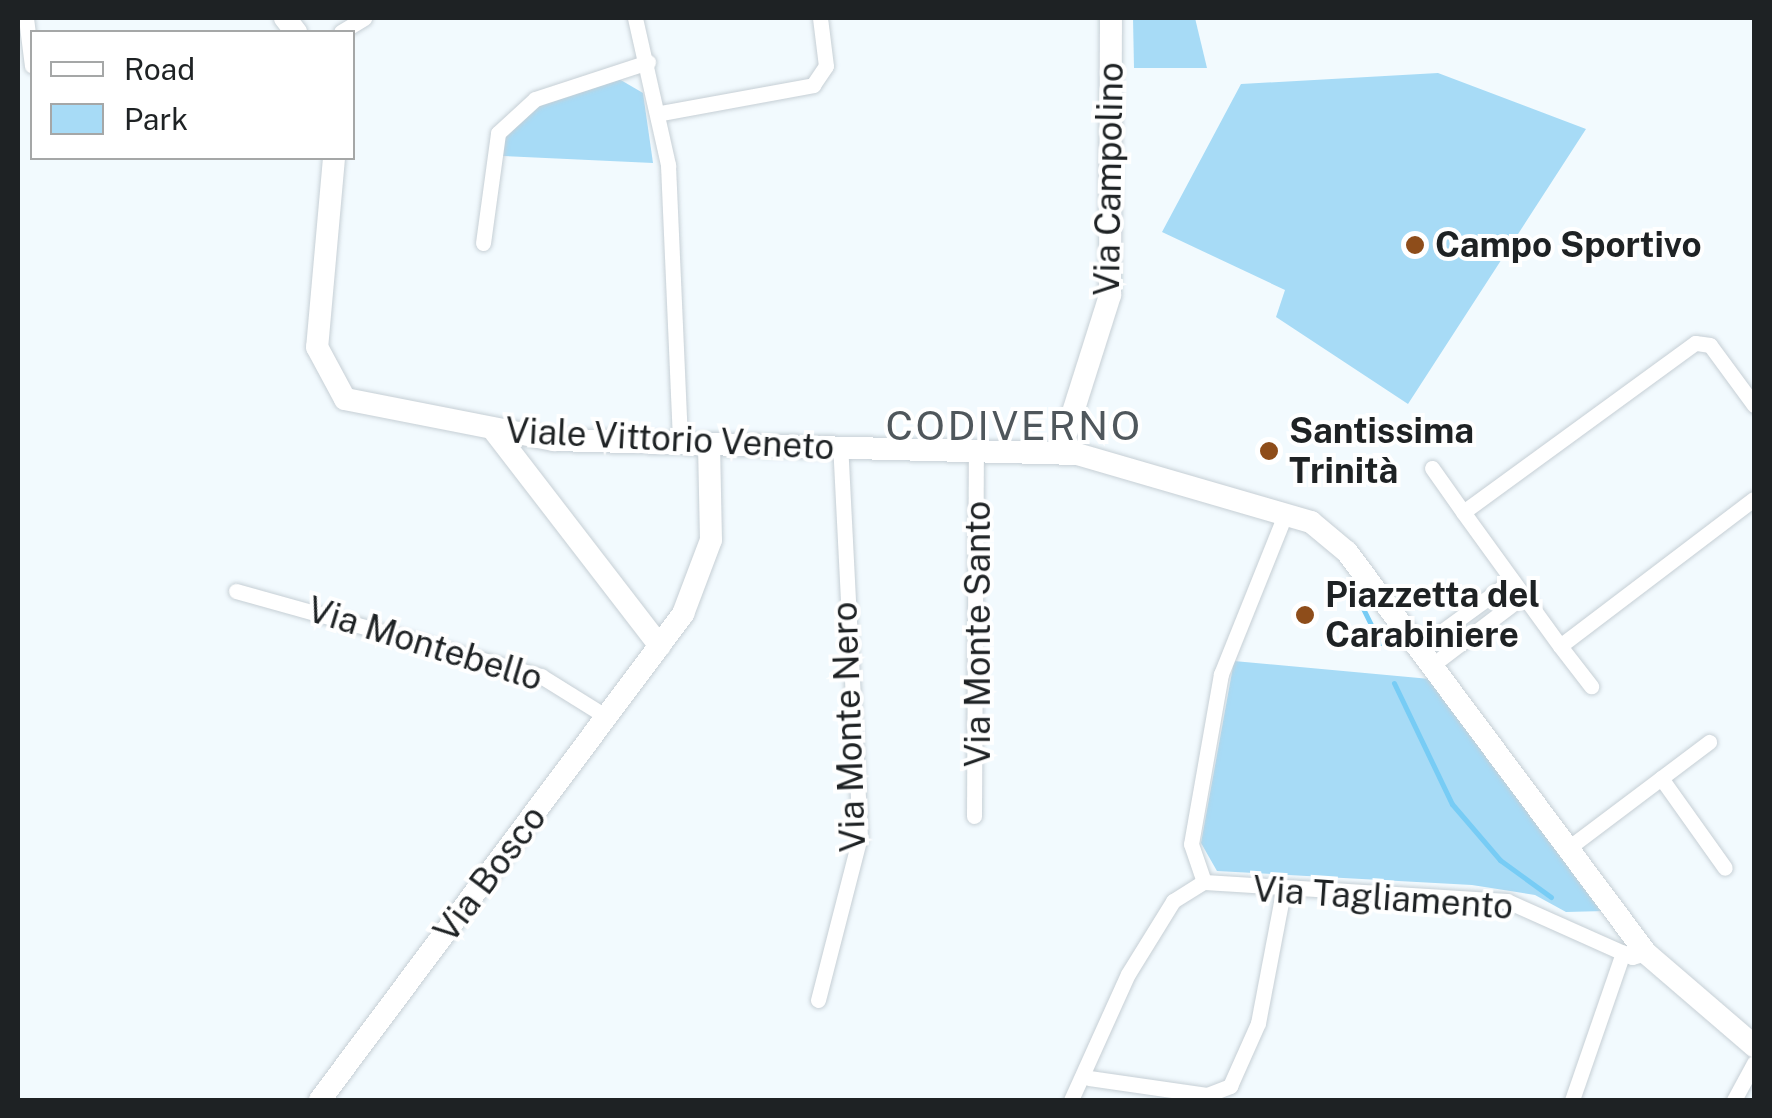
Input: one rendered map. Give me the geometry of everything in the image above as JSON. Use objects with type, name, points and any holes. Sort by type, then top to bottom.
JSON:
[{"type":"street","points":[[26,18],[30,50]]},
{"type":"street","points":[[635,18],[661,114],[678,285],[680,444]]},
{"type":"street","points":[[661,114],[813,86],[826,66],[820,18]]},
{"type":"street","name":"Via Campolino","points":[[1060,453],[1110,296],[1112,18]]},
{"type":"street","points":[[483,243],[498,132],[535,99],[648,62]]},
{"type":"street","name":"Viale Vittorio Veneto","points":[[334,160],[317,347],[345,399],[554,440],[1060,453],[1286,512]]},
{"type":"street","points":[[1463,512],[1695,342],[1710,345],[1754,405]]},
{"type":"street","points":[[494,431],[542,484],[660,646]]},
{"type":"street","points":[[542,484],[542,456],[554,440]]},
{"type":"street","name":"Via Bosco","points":[[320,1100],[660,646],[697,588],[711,540],[709,444]]},
{"type":"street","name":"Via Monte Nero","points":[[818,1000],[860,837],[840,448]]},
{"type":"street","name":"Via Monte Santo","points":[[974,816],[976,452]]},
{"type":"street","points":[[1432,468],[1522,597],[1591,686]]},
{"type":"street","points":[[1560,646],[1754,498]]},
{"type":"street","points":[[1072,1100],[1089,1078],[1089,1050],[1128,974],[1173,900],[1204,882],[1191,844],[1222,674],[1286,512],[1347,552],[1567,849],[1635,953],[1572,1100]]},
{"type":"street","points":[[1425,657],[1511,581]]},
{"type":"street","name":"Via Montebello","points":[[236,591],[541,676],[605,716]]},
{"type":"street","points":[[1425,657],[1522,597]]},
{"type":"street","points":[[1567,849],[1709,742]]},
{"type":"street","points":[[1661,778],[1725,868]]},
{"type":"street","name":"Via Tagliamento","points":[[1204,882],[1283,892],[1507,901],[1635,953],[1754,1046]]},
{"type":"street","points":[[1089,1078],[1207,1095],[1230,1086],[1258,1023],[1283,892]]},
{"type":"street","points":[[1734,1100],[1754,1063]]},
{"type":"green space","points":[[1133,18],[1195,18],[1207,68],[1134,68]]},
{"type":"green space","points":[[1438,73],[1586,129],[1408,404],[1276,317],[1285,290],[1162,232],[1241,84]]},
{"type":"green space","points":[[619,79],[643,93],[653,163],[502,156],[505,134],[540,105]]},
{"type":"green space","points":[[1234,661],[1430,679],[1604,911],[1566,912],[1535,895],[1472,885],[1217,871],[1201,843]]},
{"type":"waterway","points":[[1350,582],[1380,643]]},
{"type":"waterway","points":[[1394,683],[1452,804],[1500,860],[1551,897]]},
{"type":"place","name":"Campo Sportivo","points":[[1415,245]]},
{"type":"place","name":"Santissima Trinità","points":[[1269,451]]},
{"type":"place","name":"Piazzetta del Carabiniere","points":[[1305,615]]},
{"type":"district","name":"CODIVERNO","points":[[1014,426]]}]
